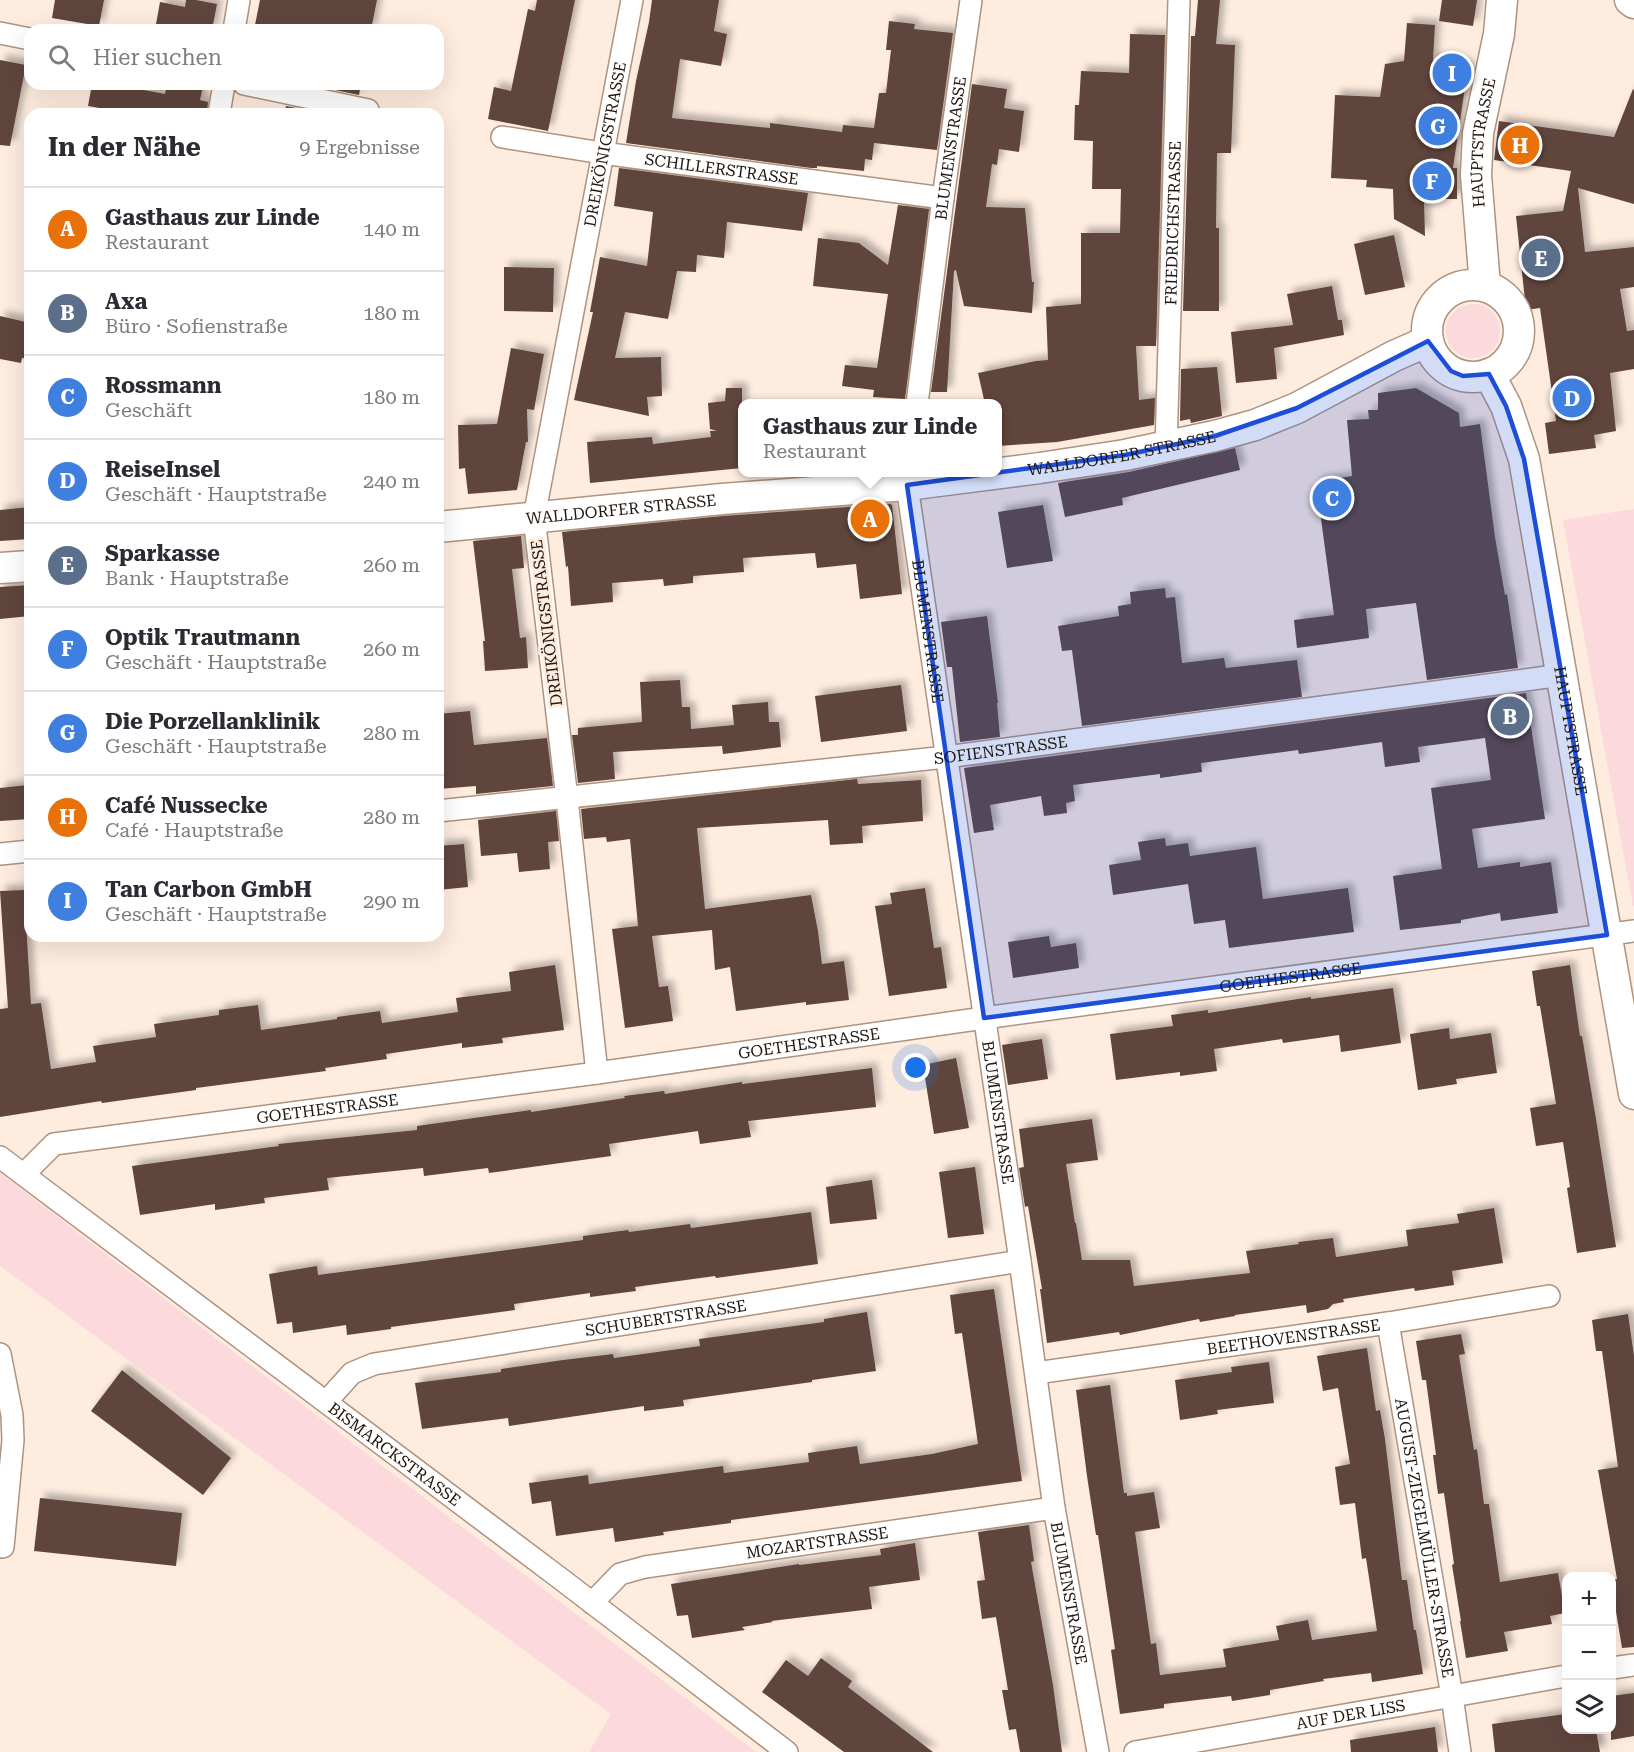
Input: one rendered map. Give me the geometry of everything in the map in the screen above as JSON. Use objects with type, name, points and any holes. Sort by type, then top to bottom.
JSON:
[{"type":"main road","name":"HAUPTSTRASSE","points":[[1485,286],[1476,174],[1478,133],[1499,34],[1502,0]]},
{"type":"main road","points":[[1485,286],[1498,292],[1508,301],[1516,314],[1519,328],[1518,342],[1512,356],[1502,366],[1489,374],[1476,377],[1463,376],[1440,363],[1432,353],[1427,327],[1430,314],[1446,293],[1458,287],[1485,286]]},
{"type":"main road","name":"WALLDORFER STRASSE","points":[[1002,471],[1040,468],[1166,448],[1255,425],[1297,408],[1394,356],[1428,341]]},
{"type":"main road","name":"HAUPTSTRASSE","points":[[1489,374],[1506,406],[1524,459],[1562,675],[1620,933],[1634,1094]]},
{"type":"main road","name":"WALLDORFER STRASSE","points":[[444,526],[932,477]]},
{"type":"main road","points":[[0,568],[24,566]]},
{"type":"street","points":[[235,24],[239,0]]},
{"type":"street","name":"DREIKÖNIGSTRASSE","points":[[597,1073],[534,518],[632,0]]},
{"type":"street","name":"BLUMENSTRASSE","points":[[918,399],[971,0]]},
{"type":"street","name":"FRIEDRICHSTRASSE","points":[[1166,448],[1179,0]]},
{"type":"street","points":[[0,33],[24,38]]},
{"type":"street","points":[[220,108],[224,90]]},
{"type":"street","points":[[273,90],[358,108]]},
{"type":"street","name":"SCHILLERSTRASSE","points":[[502,137],[602,153],[943,198]]},
{"type":"street","name":"BLUMENSTRASSE","points":[[908,479],[1054,1508],[1098,1752]]},
{"type":"street","name":"SOFIENSTRASSE","points":[[444,810],[946,757],[1562,675]]},
{"type":"street","points":[[0,854],[24,852]]},
{"type":"street","name":"GOETHESTRASSE","points":[[24,1174],[54,1144],[597,1073],[984,1018],[1620,933]]},
{"type":"street","name":"BISMARCKSTRASSE","points":[[0,1157],[787,1752]]},
{"type":"street","name":"SCHUBERTSTRASSE","points":[[326,1402],[352,1373],[374,1364],[1020,1261]]},
{"type":"street","name":"BEETHOVENSTRASSE","points":[[1036,1373],[1388,1323],[1549,1296]]},
{"type":"street","name":"AUGUST-ZIEGELMÜLLER-STRASSE","points":[[1388,1323],[1460,1752]]},
{"type":"street","points":[[0,1353],[12,1415],[13,1440],[3,1547]]},
{"type":"street","name":"MOZARTSTRASSE","points":[[592,1603],[620,1574],[645,1567],[1054,1508]]},
{"type":"street","points":[[1616,1667],[1634,1665]]},
{"type":"street","name":"AUF DER LISS","points":[[1135,1752],[1562,1677]]},
{"type":"highlighted area","points":[[1428,341],[1451,371],[1463,376],[1489,374],[1506,406],[1524,459],[1607,935],[984,1018],[907,485],[1125,455],[1215,436],[1297,408]]},
{"type":"shaded area","points":[[1473,304],[1483,306],[1492,312],[1498,321],[1500,331],[1498,341],[1492,350],[1483,356],[1473,358],[1463,356],[1454,350],[1448,341],[1446,331],[1448,321],[1454,312],[1463,306]]},
{"type":"shaded area","points":[[1634,509],[1634,906],[1633,906],[1563,520]]},
{"type":"shaded area","points":[[0,1173],[756,1752],[589,1752],[611,1714],[0,1266]]},
{"type":"building","points":[[55,0],[104,0],[99,24],[52,18]]},
{"type":"building","points":[[186,0],[217,4],[213,24],[156,24],[160,2],[185,7]]},
{"type":"building","points":[[260,0],[377,0],[372,24],[255,24]]},
{"type":"building","points":[[537,0],[575,0],[548,131],[488,119],[494,87],[511,91],[528,9],[535,11]]},
{"type":"building","points":[[652,0],[719,0],[714,31],[727,34],[721,66],[680,59],[672,118],[770,128],[770,123],[842,132],[843,125],[874,128],[879,93],[886,93],[891,50],[886,50],[889,21],[915,24],[914,29],[953,33],[937,150],[874,143],[872,160],[865,159],[864,171],[817,166],[817,168],[811,168],[626,143]]},
{"type":"building","points":[[1198,0],[1220,0],[1216,44],[1235,45],[1231,153],[1217,153],[1216,228],[1219,228],[1219,311],[1183,311],[1191,36],[1195,36]]},
{"type":"building","points":[[1442,0],[1477,0],[1473,26],[1439,21]]},
{"type":"building","points":[[1407,23],[1435,25],[1433,60],[1468,67],[1453,168],[1457,168],[1457,199],[1424,199],[1425,236],[1394,219],[1393,189],[1366,187],[1367,180],[1331,178],[1335,95],[1380,97],[1385,64],[1404,61]]},
{"type":"building","points":[[1130,34],[1165,35],[1156,346],[1136,346],[1139,400],[1155,398],[1154,425],[1057,442],[1002,446],[1002,399],[984,399],[978,373],[1048,360],[1046,307],[1081,304],[1081,233],[1120,233],[1121,189],[1092,189],[1093,141],[1074,140],[1075,105],[1079,105],[1081,71],[1129,73]]},
{"type":"building","points":[[0,60],[24,65],[24,75],[10,146],[0,145]]},
{"type":"building","points":[[972,84],[1007,89],[1004,108],[1024,111],[1019,152],[999,149],[997,165],[992,164],[986,207],[1025,208],[1032,282],[1034,282],[1032,313],[964,306],[956,270],[954,271],[947,392],[931,392]]},
{"type":"building","points":[[1633,89],[1634,204],[1578,188],[1585,252],[1634,247],[1634,287],[1620,289],[1627,331],[1634,330],[1634,369],[1610,373],[1616,431],[1594,435],[1596,448],[1549,454],[1545,423],[1556,421],[1540,308],[1526,310],[1516,216],[1563,211],[1571,171],[1494,160],[1499,121],[1614,137]]},
{"type":"building","points":[[91,90],[144,90],[165,94],[166,90],[202,90],[200,100],[208,102],[208,108],[100,108],[88,106]]},
{"type":"building","points":[[335,90],[360,90],[359,95]]},
{"type":"building","points":[[619,168],[808,193],[802,231],[727,222],[724,258],[697,255],[696,272],[677,271],[668,319],[625,312],[615,358],[661,357],[662,396],[647,397],[649,416],[574,400],[593,312],[590,312],[600,257],[647,266],[653,212],[614,206]]},
{"type":"building","points":[[898,205],[929,209],[905,399],[873,397],[874,390],[842,386],[845,365],[877,368],[888,294],[813,286],[818,238],[859,243],[888,265]]},
{"type":"building","points":[[1394,235],[1405,287],[1365,295],[1354,244]]},
{"type":"building","points":[[504,267],[554,268],[553,312],[504,311]]},
{"type":"building","points":[[1332,286],[1338,320],[1342,320],[1344,335],[1274,348],[1277,379],[1236,383],[1231,332],[1293,325],[1287,294]]},
{"type":"building","points":[[0,316],[24,322],[24,358],[22,358],[21,363],[0,359]]},
{"type":"building","points":[[511,348],[544,354],[534,410],[527,409],[528,442],[526,442],[517,490],[468,494],[465,468],[459,469],[458,425],[497,424]]},
{"type":"building","points":[[1217,367],[1222,416],[1191,423],[1190,419],[1180,421],[1181,369]]},
{"type":"building","points":[[726,388],[742,388],[742,399],[738,399],[738,468],[590,483],[587,442],[652,437],[653,444],[711,437],[710,431],[717,431],[710,429],[708,403],[725,401]]},
{"type":"building","points":[[1416,388],[1459,413],[1460,427],[1480,424],[1495,537],[1505,595],[1507,594],[1518,668],[1427,680],[1416,603],[1366,609],[1369,638],[1297,648],[1294,620],[1334,615],[1316,482],[1352,476],[1347,420],[1369,419],[1368,410],[1378,410],[1378,393]]},
{"type":"building","points":[[1235,448],[1240,470],[1122,498],[1123,505],[1065,517],[1058,483],[1129,472]]},
{"type":"building","points":[[892,505],[902,594],[860,599],[856,564],[817,568],[815,553],[743,558],[744,572],[693,576],[693,583],[664,586],[663,579],[612,583],[613,602],[571,606],[568,566],[566,567],[562,532],[723,516]]},
{"type":"building","points":[[1043,505],[1053,561],[1007,568],[998,512]]},
{"type":"building","points":[[24,508],[24,539],[0,541],[0,510]]},
{"type":"building","points":[[521,536],[524,568],[512,569],[520,638],[526,637],[528,668],[485,671],[483,641],[485,641],[473,541]]},
{"type":"building","points":[[24,585],[24,617],[0,619],[0,587]]},
{"type":"building","points":[[1165,588],[1166,598],[1175,597],[1182,663],[1224,658],[1226,668],[1297,660],[1302,697],[1082,726],[1072,650],[1062,651],[1058,626],[1119,616],[1118,606],[1131,604],[1130,592]]},
{"type":"building","points":[[987,616],[1000,737],[960,742],[952,667],[947,667],[941,622]]},
{"type":"building","points":[[680,680],[682,707],[690,707],[691,729],[734,725],[732,705],[768,702],[769,722],[779,722],[781,747],[723,754],[722,746],[613,752],[615,779],[578,783],[572,735],[578,735],[578,728],[642,722],[640,682]]},
{"type":"building","points":[[901,685],[907,731],[821,742],[815,696]]},
{"type":"building","points":[[1526,693],[1545,819],[1472,829],[1478,868],[1520,862],[1520,867],[1551,862],[1558,913],[1501,921],[1500,913],[1461,920],[1461,923],[1400,930],[1393,876],[1442,869],[1431,788],[1491,780],[1485,738],[1418,747],[1420,762],[1385,767],[1382,742],[1299,754],[1298,750],[1201,763],[1202,772],[1160,778],[1160,774],[1073,785],[1075,801],[1066,803],[1067,813],[1044,816],[1041,796],[990,805],[994,830],[974,833],[964,768]]},
{"type":"building","points":[[470,711],[474,745],[547,738],[553,786],[476,794],[476,786],[444,789],[444,713]]},
{"type":"building","points":[[857,779],[858,784],[921,780],[923,821],[862,826],[863,843],[830,845],[828,820],[697,828],[705,909],[811,895],[822,964],[844,961],[849,1000],[806,1005],[806,1002],[736,1011],[730,967],[715,970],[712,930],[652,936],[659,987],[668,986],[673,1021],[625,1028],[612,929],[638,926],[630,839],[607,842],[606,837],[584,839],[581,809]]},
{"type":"building","points":[[24,785],[24,819],[0,821],[0,788]]},
{"type":"building","points":[[556,811],[559,841],[548,842],[550,869],[519,872],[517,853],[481,856],[478,820]]},
{"type":"building","points":[[1165,838],[1166,846],[1188,843],[1190,856],[1256,847],[1263,899],[1348,888],[1354,932],[1229,948],[1225,920],[1194,924],[1188,884],[1113,895],[1109,865],[1141,860],[1138,842]]},
{"type":"building","points":[[464,844],[468,887],[444,889],[444,846]]},
{"type":"building","points":[[925,888],[934,948],[941,947],[947,988],[889,996],[875,906],[892,904],[890,893]]},
{"type":"building","points":[[24,890],[24,942],[27,942],[31,1004],[41,1003],[51,1069],[96,1062],[93,1046],[156,1037],[154,1024],[219,1015],[219,1010],[258,1005],[261,1030],[380,1011],[382,1023],[458,1012],[456,998],[511,991],[509,972],[555,965],[564,1030],[502,1038],[503,1043],[462,1048],[462,1043],[386,1054],[387,1059],[325,1068],[326,1071],[0,1117],[0,1009],[8,1008],[0,891]]},
{"type":"building","points":[[1049,936],[1051,947],[1076,943],[1079,968],[1013,978],[1008,942]]},
{"type":"building","points":[[1570,965],[1616,1247],[1577,1253],[1563,1142],[1536,1146],[1530,1108],[1556,1104],[1532,971]]},
{"type":"building","points":[[1393,988],[1401,1043],[1341,1052],[1339,1035],[1283,1043],[1282,1039],[1214,1049],[1217,1071],[1180,1076],[1180,1072],[1116,1080],[1110,1034],[1173,1026],[1171,1015],[1208,1010],[1208,1013],[1311,997],[1311,999]]},
{"type":"building","points":[[1449,1028],[1450,1039],[1491,1033],[1497,1073],[1456,1079],[1457,1084],[1418,1090],[1410,1034]]},
{"type":"building","points":[[1042,1039],[1048,1079],[1008,1085],[1002,1045]]},
{"type":"building","points":[[956,1058],[969,1128],[934,1134],[923,1065]]},
{"type":"building","points":[[872,1068],[876,1107],[748,1121],[751,1137],[700,1144],[698,1131],[609,1144],[611,1156],[489,1173],[488,1168],[424,1176],[423,1168],[327,1178],[329,1190],[264,1198],[265,1203],[215,1210],[215,1204],[140,1215],[132,1166],[279,1146],[278,1144],[417,1130],[417,1126],[531,1110],[531,1112],[625,1098],[624,1096],[664,1091],[665,1094],[742,1082],[742,1084]]},
{"type":"building","points":[[1092,1119],[1098,1160],[1066,1164],[1082,1260],[1130,1260],[1134,1286],[1250,1273],[1246,1251],[1299,1244],[1298,1242],[1333,1238],[1336,1257],[1408,1246],[1406,1230],[1459,1223],[1457,1214],[1494,1208],[1503,1263],[1452,1271],[1454,1285],[1415,1291],[1414,1288],[1343,1299],[1344,1302],[1333,1304],[1328,1309],[1307,1313],[1306,1305],[1200,1322],[1199,1319],[1120,1335],[1119,1332],[1047,1343],[1040,1289],[1042,1289],[1019,1168],[1024,1167],[1019,1129]]},
{"type":"building","points":[[975,1167],[984,1234],[948,1238],[939,1172]]},
{"type":"building","points":[[872,1180],[877,1219],[830,1224],[826,1187]]},
{"type":"building","points":[[811,1212],[818,1264],[635,1287],[636,1291],[590,1297],[590,1293],[514,1304],[515,1310],[347,1335],[346,1325],[293,1333],[292,1322],[277,1324],[269,1274],[317,1266],[318,1275],[583,1240],[583,1236],[628,1230],[629,1232],[690,1224],[691,1228]]},
{"type":"building","points":[[994,1289],[1022,1481],[731,1520],[731,1523],[663,1532],[664,1535],[615,1542],[613,1528],[556,1536],[551,1501],[532,1504],[529,1483],[588,1475],[589,1484],[723,1466],[724,1473],[809,1462],[808,1453],[857,1446],[860,1464],[932,1454],[978,1444],[962,1333],[955,1334],[950,1295]]},
{"type":"building","points":[[867,1312],[876,1371],[683,1400],[684,1406],[644,1411],[644,1406],[509,1426],[508,1418],[422,1429],[415,1383],[501,1372],[501,1369],[563,1360],[613,1354],[614,1358],[700,1346],[699,1339],[824,1322],[824,1319]]},
{"type":"building","points":[[1628,1314],[1634,1356],[1634,1647],[1622,1648],[1616,1611],[1617,1579],[1598,1470],[1618,1467],[1602,1351],[1596,1351],[1592,1320]]},
{"type":"building","points":[[1461,1334],[1465,1354],[1459,1355],[1474,1450],[1477,1449],[1484,1504],[1489,1504],[1500,1582],[1558,1573],[1562,1614],[1550,1616],[1552,1624],[1504,1632],[1508,1651],[1466,1658],[1444,1493],[1438,1494],[1433,1455],[1436,1455],[1426,1380],[1422,1380],[1416,1341]]},
{"type":"building","points":[[1367,1348],[1376,1411],[1380,1410],[1385,1439],[1402,1580],[1407,1580],[1423,1674],[1372,1682],[1371,1673],[1323,1679],[1324,1681],[1270,1690],[1270,1695],[1232,1701],[1231,1696],[1164,1704],[1164,1708],[1120,1714],[1111,1650],[1115,1649],[1087,1476],[1076,1390],[1110,1385],[1124,1493],[1127,1493],[1127,1496],[1154,1492],[1160,1528],[1135,1532],[1151,1644],[1156,1643],[1160,1675],[1226,1667],[1223,1649],[1279,1640],[1276,1626],[1308,1620],[1312,1640],[1377,1631],[1366,1558],[1362,1559],[1355,1503],[1340,1505],[1335,1467],[1350,1464],[1338,1388],[1323,1391],[1317,1356]]},
{"type":"building","points":[[1269,1362],[1274,1403],[1217,1410],[1218,1414],[1180,1420],[1175,1380],[1232,1372],[1231,1367]]},
{"type":"building","points":[[122,1370],[231,1458],[203,1495],[91,1411]]},
{"type":"building","points":[[40,1498],[182,1513],[176,1566],[34,1551]]},
{"type":"building","points":[[1029,1525],[1034,1561],[1031,1562],[1053,1685],[1062,1752],[1020,1752],[1016,1729],[1009,1730],[1002,1690],[1008,1690],[996,1617],[982,1619],[977,1581],[985,1580],[978,1532]]},
{"type":"building","points":[[915,1543],[920,1580],[869,1587],[872,1609],[771,1621],[773,1622],[742,1627],[745,1630],[692,1638],[688,1615],[677,1616],[671,1584],[799,1564],[881,1555],[880,1549]]},
{"type":"building","points":[[821,1658],[852,1681],[848,1687],[933,1752],[844,1752],[762,1692],[786,1660],[808,1676]]},
{"type":"building","points":[[1634,1693],[1634,1736],[1611,1740],[1611,1734],[1616,1734],[1616,1695]]},
{"type":"building","points":[[1562,1715],[1562,1734],[1597,1734],[1600,1752],[1495,1752],[1492,1724]]},
{"type":"building","points":[[1435,1727],[1438,1752],[1351,1752],[1350,1740]]},
{"type":"place","name":"Tan Carbon GmbH","points":[[1452,73]]},
{"type":"place","name":"Die Porzellanklinik","points":[[1438,126]]},
{"type":"place","name":"Café Nussecke","points":[[1520,145]]},
{"type":"place","name":"Optik Trautmann","points":[[1432,181]]},
{"type":"place","name":"Sparkasse","points":[[1541,258]]},
{"type":"place","name":"ReiseInsel","points":[[1572,398]]},
{"type":"place","name":"Rossmann","points":[[1332,498]]},
{"type":"place","name":"Gasthaus zur Linde","points":[[870,519]]},
{"type":"place","name":"Axa","points":[[1510,716]]}]
